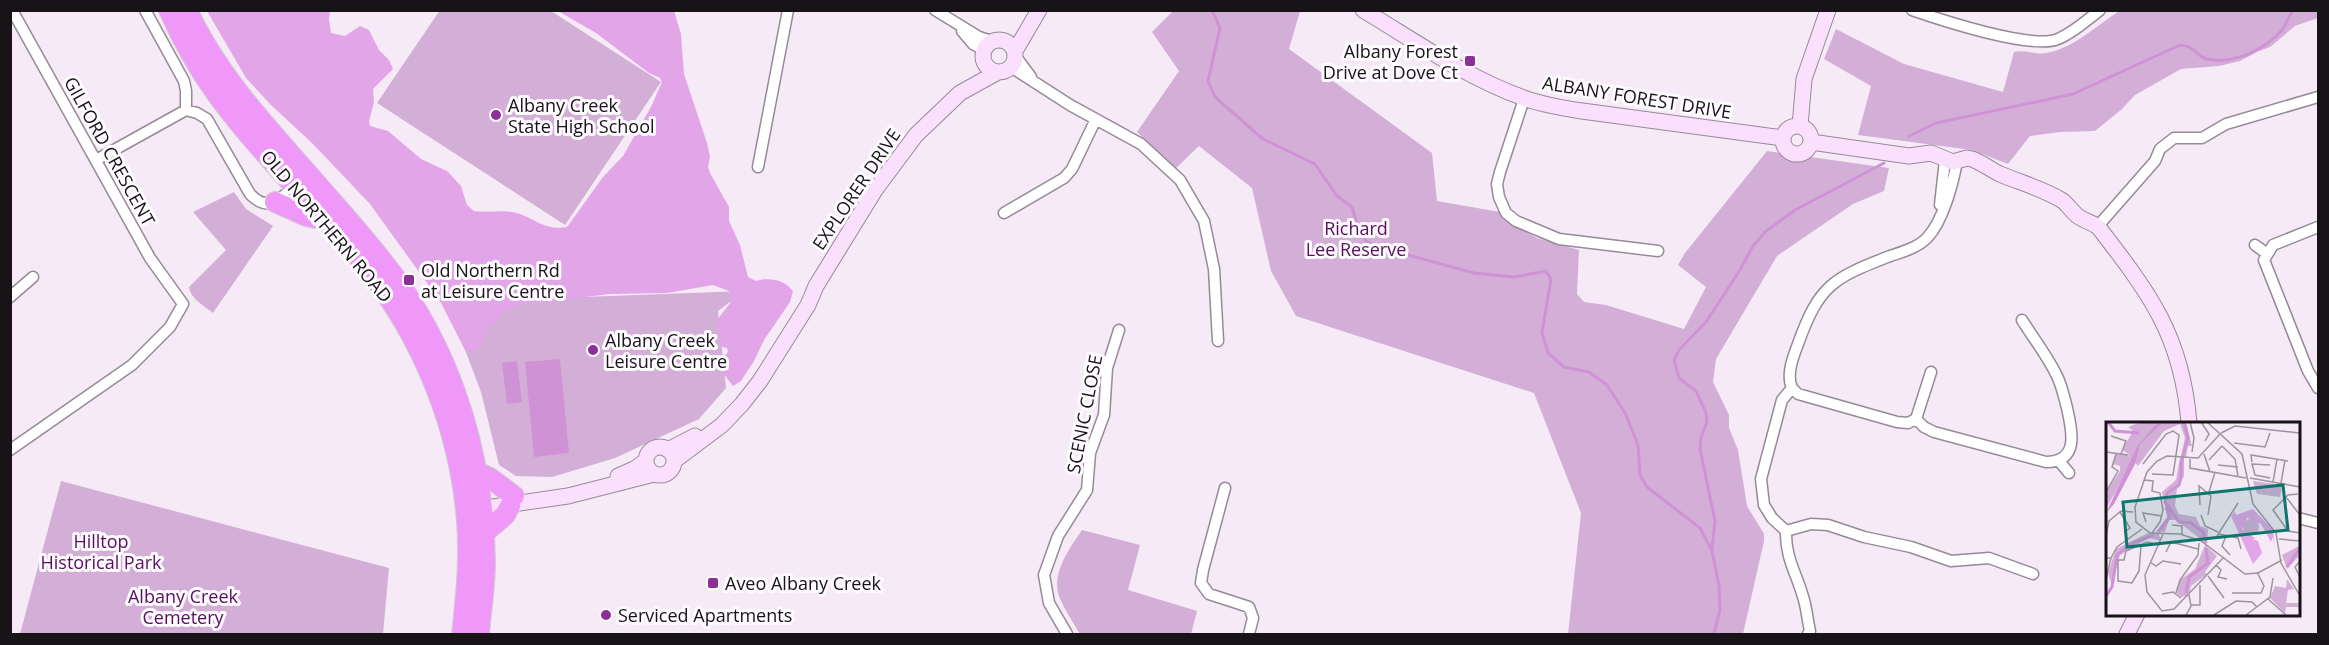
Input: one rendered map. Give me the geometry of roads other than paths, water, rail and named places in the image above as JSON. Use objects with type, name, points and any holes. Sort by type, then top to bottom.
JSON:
[{"type":"highway","name":"OLD NORTHERN ROAD","points":[[169,10],[188,48],[216,93],[383,262],[423,321],[452,382],[477,472],[462,634]]},
{"type":"highway","name":"OLD NORTHERN ROAD","points":[[187,10],[203,42],[227,79],[302,180],[325,220],[377,282],[402,318],[421,354],[440,399],[473,506],[484,533],[484,584],[479,634]]},
{"type":"highway","points":[[274,202],[306,216],[325,220]]},
{"type":"highway","points":[[477,472],[490,478],[512,501],[506,515],[484,533]]},
{"type":"street","name":"GILFORD CRESCENT","points":[[10,450],[132,365],[170,327],[183,304],[150,258],[12,10]]},
{"type":"street","points":[[145,10],[184,81],[186,110]]},
{"type":"street","points":[[758,167],[788,10]]},
{"type":"street","points":[[935,10],[956,24],[974,44],[990,48],[1009,43],[1010,62],[1035,82],[1141,144],[1180,180],[1204,221],[1214,270],[1218,341]]},
{"type":"street","name":"ALBANY FOREST DRIVE","points":[[1363,10],[1462,68],[1524,99],[1582,111],[1783,138]]},
{"type":"street","points":[[1800,126],[1804,79],[1828,10]]},
{"type":"street","points":[[1912,10],[2020,40],[2046,42],[2056,40],[2100,10]]},
{"type":"street","name":"EXPLORER DRIVE","points":[[960,93],[990,48],[1035,15]]},
{"type":"street","name":"EXPLORER DRIVE","points":[[671,455],[713,432],[742,405],[775,359],[869,199],[904,148],[960,93],[1010,62],[1035,15]]},
{"type":"street","points":[[990,48],[988,68],[1010,62]]},
{"type":"street","points":[[2098,226],[2156,161],[2160,149],[2170,140],[2181,136],[2202,138],[2226,124],[2319,97]]},
{"type":"street","points":[[1524,99],[1497,184],[1499,197],[1506,213],[1516,221],[1559,239],[1658,251]]},
{"type":"street","points":[[96,160],[186,110],[207,119],[254,199],[265,204],[274,202],[302,180]]},
{"type":"street","points":[[1004,213],[1064,178],[1072,169],[1096,119]]},
{"type":"street","points":[[1800,126],[1789,129],[1783,138],[1786,148],[1795,154],[1805,151],[1811,142]]},
{"type":"street","points":[[1800,126],[1808,132],[1811,142]]},
{"type":"street","points":[[1811,142],[1909,156],[1931,153],[1950,164],[1967,158],[1972,159],[2048,193],[2064,202],[2078,216],[2098,226],[2151,297],[2170,335],[2187,394],[2189,422]]},
{"type":"street","points":[[1931,372],[1916,419],[1908,423],[1897,422],[1798,394],[1789,382],[1796,351],[1819,297],[1850,271],[1921,243],[1931,233],[1952,186],[1950,164]]},
{"type":"street","points":[[2319,226],[2273,245],[2266,253],[2264,260],[2308,371],[2319,388]]},
{"type":"street","points":[[2255,245],[2266,253]]},
{"type":"street","points":[[10,297],[33,277]]},
{"type":"street","points":[[1916,419],[1924,427],[1934,432],[2046,462],[2059,461],[2067,453],[2072,434],[2062,389],[2053,369],[2022,320]]},
{"type":"street","name":"SCENIC CLOSE","points":[[1067,634],[1049,603],[1044,575],[1058,536],[1087,490],[1090,453],[1104,415],[1107,368],[1119,330]]},
{"type":"street","points":[[1786,531],[1772,518],[1764,505],[1761,479],[1782,400],[1792,388]]},
{"type":"street","points":[[473,506],[577,495],[654,474],[661,475],[669,472],[671,455],[656,448],[649,453],[646,461],[634,470],[608,480],[512,501]]},
{"type":"street","points":[[646,461],[648,469],[654,474]]},
{"type":"street","points":[[2059,461],[2069,473]]},
{"type":"street","points":[[1225,488],[1201,584],[1209,594],[1249,607],[1253,618],[1249,634]]},
{"type":"street","points":[[2299,518],[2319,523]]},
{"type":"street","points":[[1786,531],[1810,524],[1828,525],[1864,537],[1911,547],[1951,561],[1989,558],[2033,574]]},
{"type":"street","points":[[1786,531],[1785,547],[1805,604],[1812,634]]},
{"type":"street","points":[[2127,634],[2136,615]]},
{"type":"waterway","points":[[1212,10],[1220,28],[1208,81],[1215,97],[1263,139],[1315,164],[1337,196],[1352,207],[1357,224],[1366,241],[1375,246],[1474,273],[1514,277],[1546,271],[1551,279],[1542,333],[1548,353],[1564,367],[1589,372],[1607,385],[1625,413],[1638,445],[1640,475],[1647,487],[1700,528],[1712,551],[1719,586],[1720,610],[1714,634]]},
{"type":"waterway","points":[[1909,136],[1936,123],[2073,94],[2180,45],[2189,47],[2207,59],[2227,60],[2248,54],[2275,37],[2284,28],[2294,10]]},
{"type":"waterway","points":[[1712,549],[1715,521],[1700,449],[1701,437],[1707,422],[1706,413],[1696,391],[1679,378],[1674,360],[1679,350],[1706,322],[1753,246],[1765,232],[1795,210],[1884,163]]},
{"type":"place","name":"Albany Forest Drive at Dove Ct","points":[[1470,61]]},
{"type":"place","name":"Albany Creek State High School","points":[[496,115]]},
{"type":"place","name":"Old Northern Rd at Leisure Centre","points":[[409,280]]},
{"type":"place","name":"Albany Creek Leisure Centre","points":[[593,350]]},
{"type":"place","name":"Aveo Albany Creek","points":[[713,583]]},
{"type":"place","name":"Serviced Apartments","points":[[606,615]]},
{"type":"park label","name":"Richard Lee Reserve","points":[[1356,238]]},
{"type":"park label","name":"Hilltop Historical Park","points":[[101,551]]},
{"type":"park label","name":"Albany Creek Cemetery","points":[[183,606]]}]
